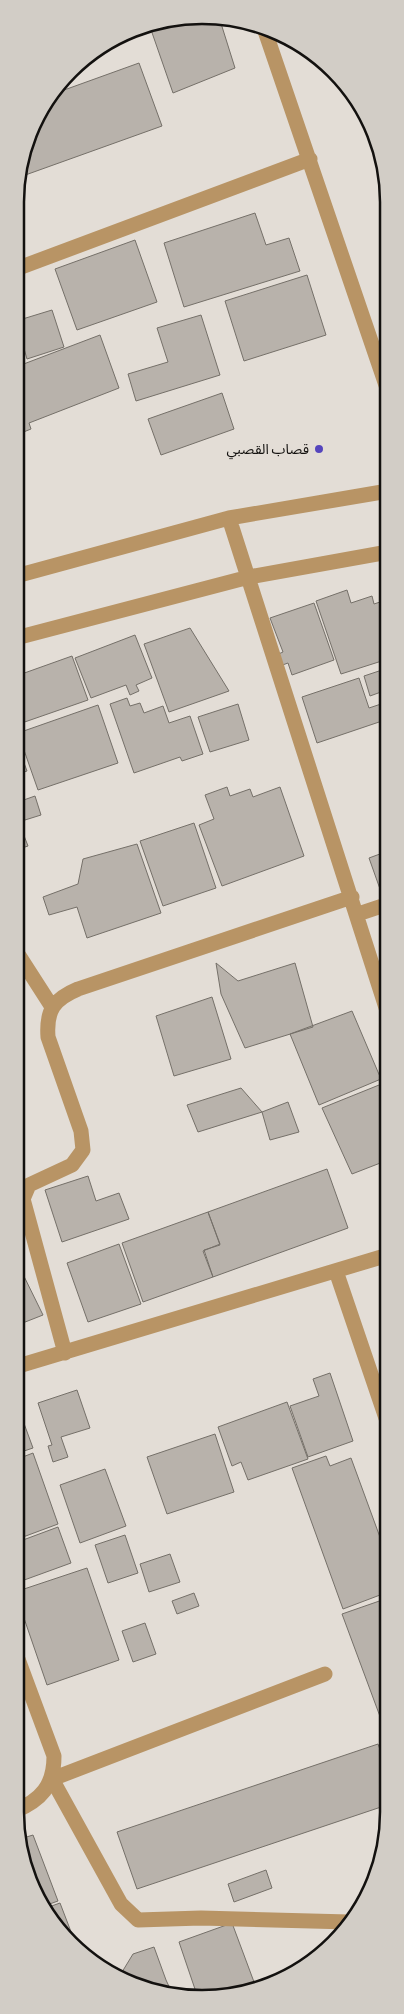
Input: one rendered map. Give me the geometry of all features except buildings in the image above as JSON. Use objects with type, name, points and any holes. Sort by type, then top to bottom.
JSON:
[{"type":"street","points":[[267,36],[380,367]]},
{"type":"street","points":[[24,267],[310,159]]},
{"type":"street","points":[[24,574],[229,518],[380,492]]},
{"type":"street","points":[[229,518],[358,914],[380,987]]},
{"type":"street","points":[[24,636],[249,578],[380,553]]},
{"type":"street","points":[[24,1197],[29,1185],[72,1165],[83,1150],[81,1131],[48,1037],[47,1021],[52,1007],[63,995],[352,897]]},
{"type":"street","points":[[358,914],[380,907]]},
{"type":"street","points":[[24,963],[52,1007]]},
{"type":"street","points":[[24,1203],[64,1353]]},
{"type":"street","points":[[24,1364],[380,1257]]},
{"type":"street","points":[[336,1271],[380,1400]]},
{"type":"street","points":[[52,1779],[325,1674]]},
{"type":"street","points":[[24,1675],[54,1756],[52,1779],[40,1798],[24,1806]]},
{"type":"street","points":[[52,1779],[121,1904],[138,1920],[201,1918],[342,1922]]},
{"type":"place","name":"قصاب القصبي","points":[[319,449]]}]
